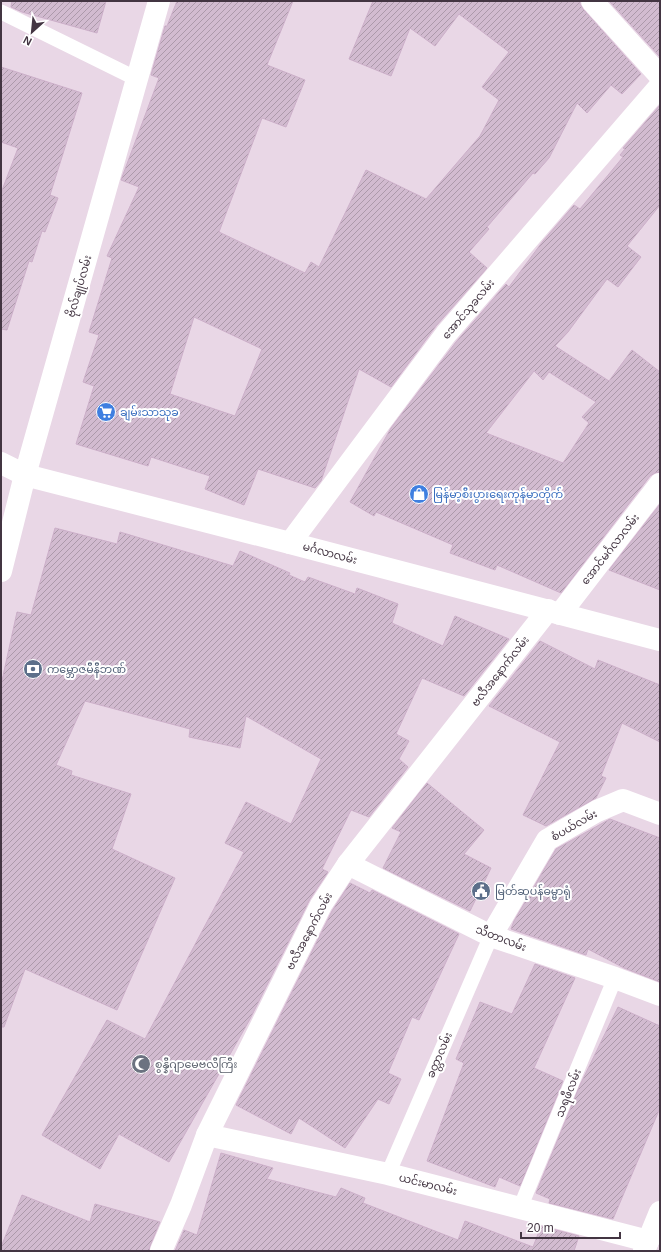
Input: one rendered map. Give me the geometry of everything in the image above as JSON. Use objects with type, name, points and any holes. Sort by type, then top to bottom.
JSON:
[{"type":"street","name":"ဗိုလ်ချုပ်လမ်း","points":[[1,571],[26,475],[159,1]]},
{"type":"street","points":[[592,1],[660,76]]},
{"type":"street","name":"အောင်သုခလမ်း","points":[[290,543],[446,334],[660,86]]},
{"type":"street","name":"မင်္ဂလာလမ်း","points":[[1,463],[26,475],[660,640]]},
{"type":"street","name":"အောင်မင်္ဂလာလမ်း","points":[[554,612],[660,484]]},
{"type":"street","name":"ဗလီအနောက်လမ်း","points":[[161,1251],[181,1205],[206,1135],[321,905],[348,864],[554,612]]},
{"type":"street","name":"စံပယ်လမ်း","points":[[491,936],[547,840],[597,811],[624,800],[660,814]]},
{"type":"street","name":"သီတာလမ်း","points":[[348,864],[491,936],[615,978],[660,996]]},
{"type":"street","name":"ယင်းမာလမ်း","points":[[206,1135],[388,1174],[520,1208],[646,1246]]},
{"type":"street","points":[[646,1246],[660,1212]]},
{"type":"lane","points":[[1,12],[137,79]]},
{"type":"lane","name":"ခတ္တာလမ်း","points":[[388,1174],[491,936]]},
{"type":"lane","name":"သရဖီလမ်း","points":[[520,1208],[615,978]]},
{"type":"shaded area","points":[[1,1],[660,1],[660,1251],[1,1251]]},
{"type":"building","points":[[12,1],[106,1],[97,33],[22,12],[11,7]]},
{"type":"building","points":[[177,1],[293,1],[267,65],[305,80],[286,127],[262,118],[219,232],[305,273],[311,262],[319,267],[366,170],[426,199],[480,136],[499,100],[482,87],[509,52],[459,14],[435,46],[410,28],[391,76],[349,59],[373,1],[580,1],[583,9],[641,74],[622,94],[611,85],[587,113],[577,103],[549,158],[535,174],[533,173],[487,227],[489,229],[469,252],[487,268],[436,326],[391,387],[359,369],[321,481],[315,488],[258,469],[244,505],[205,489],[210,476],[151,457],[148,466],[76,444],[94,386],[83,382],[99,335],[89,332],[112,258],[107,256],[139,187],[121,180],[159,78],[151,75],[165,26],[167,26]],"holes":[[[194,317],[262,349],[235,416],[170,394]]]},
{"type":"building","points":[[609,1],[660,1],[659,56]]},
{"type":"building","points":[[1,67],[82,93],[50,195],[58,198],[45,232],[42,231],[32,262],[29,261],[7,330],[1,329],[1,193],[18,148],[1,142]]},
{"type":"building","points":[[660,105],[660,205],[627,246],[641,257],[618,287],[607,279],[568,332],[555,346],[609,381],[632,350],[660,372],[660,472],[650,476],[561,593],[497,565],[495,570],[450,553],[453,545],[376,512],[374,516],[350,502],[391,428],[456,342],[506,284],[509,287],[543,241],[574,205],[580,209],[623,157],[620,155],[625,149],[623,148]],"holes":[[[534,371],[543,380],[549,372],[596,402],[582,417],[589,423],[563,463],[486,433]]]},
{"type":"building","points":[[660,504],[660,590],[609,570]]},
{"type":"building","points":[[55,528],[117,544],[120,532],[233,566],[240,551],[290,573],[289,575],[305,582],[308,577],[355,594],[357,588],[398,604],[392,623],[443,646],[455,616],[509,639],[464,696],[422,678],[396,734],[409,741],[399,759],[408,767],[369,817],[351,810],[322,869],[328,872],[310,899],[250,1019],[169,1162],[119,1134],[100,1169],[42,1135],[107,1020],[145,1039],[244,852],[225,843],[246,802],[291,824],[321,759],[246,716],[240,748],[189,737],[190,729],[85,701],[56,765],[72,771],[71,775],[131,794],[112,849],[175,878],[117,1010],[25,969],[4,1027],[1,1027],[1,685],[17,612],[31,615]]},
{"type":"building","points":[[540,641],[595,669],[598,660],[660,685],[660,742],[622,723],[601,776],[606,778],[596,798],[546,826],[523,815],[560,742],[489,706]]},
{"type":"building","points":[[427,783],[484,830],[464,854],[491,868],[470,911],[383,868],[401,832],[392,828]]},
{"type":"building","points":[[610,819],[660,838],[660,982],[624,968],[588,949],[586,955],[511,929],[514,921],[556,849]]},
{"type":"building","points":[[350,883],[370,893],[372,890],[459,934],[419,1020],[412,1017],[388,1073],[401,1079],[389,1104],[378,1099],[345,1148],[299,1118],[291,1134],[236,1105],[332,911]]},
{"type":"building","points":[[535,964],[575,978],[534,1068],[563,1081],[520,1186],[499,1177],[495,1187],[427,1161],[464,1063],[456,1059],[480,1002],[512,1014]]},
{"type":"building","points":[[618,1007],[660,1026],[660,1108],[613,1219],[549,1203],[550,1199],[536,1193],[580,1085]]},
{"type":"building","points":[[221,1153],[273,1168],[267,1179],[336,1197],[341,1188],[365,1198],[363,1203],[458,1240],[465,1221],[533,1247],[541,1226],[579,1236],[574,1251],[175,1251],[184,1230],[197,1235]]},
{"type":"building","points":[[22,1195],[90,1222],[95,1204],[160,1222],[149,1251],[1,1251],[1,1247]]},
{"type":"place","name":"ချမ်းသာသုခ","points":[[106,412]]},
{"type":"place","name":"မြန်မာ့စီးပွားရေးကုန်မာတိုက်","points":[[419,494]]},
{"type":"place","name":"ကမ္ဘောဇမီနီဘဏ်","points":[[33,669]]},
{"type":"place","name":"မြတ်ဆုပန်ဓမ္မာရုံ","points":[[481,891]]},
{"type":"place","name":"စွန္နီဂျာမေဗလီကြီး","points":[[141,1064]]}]
